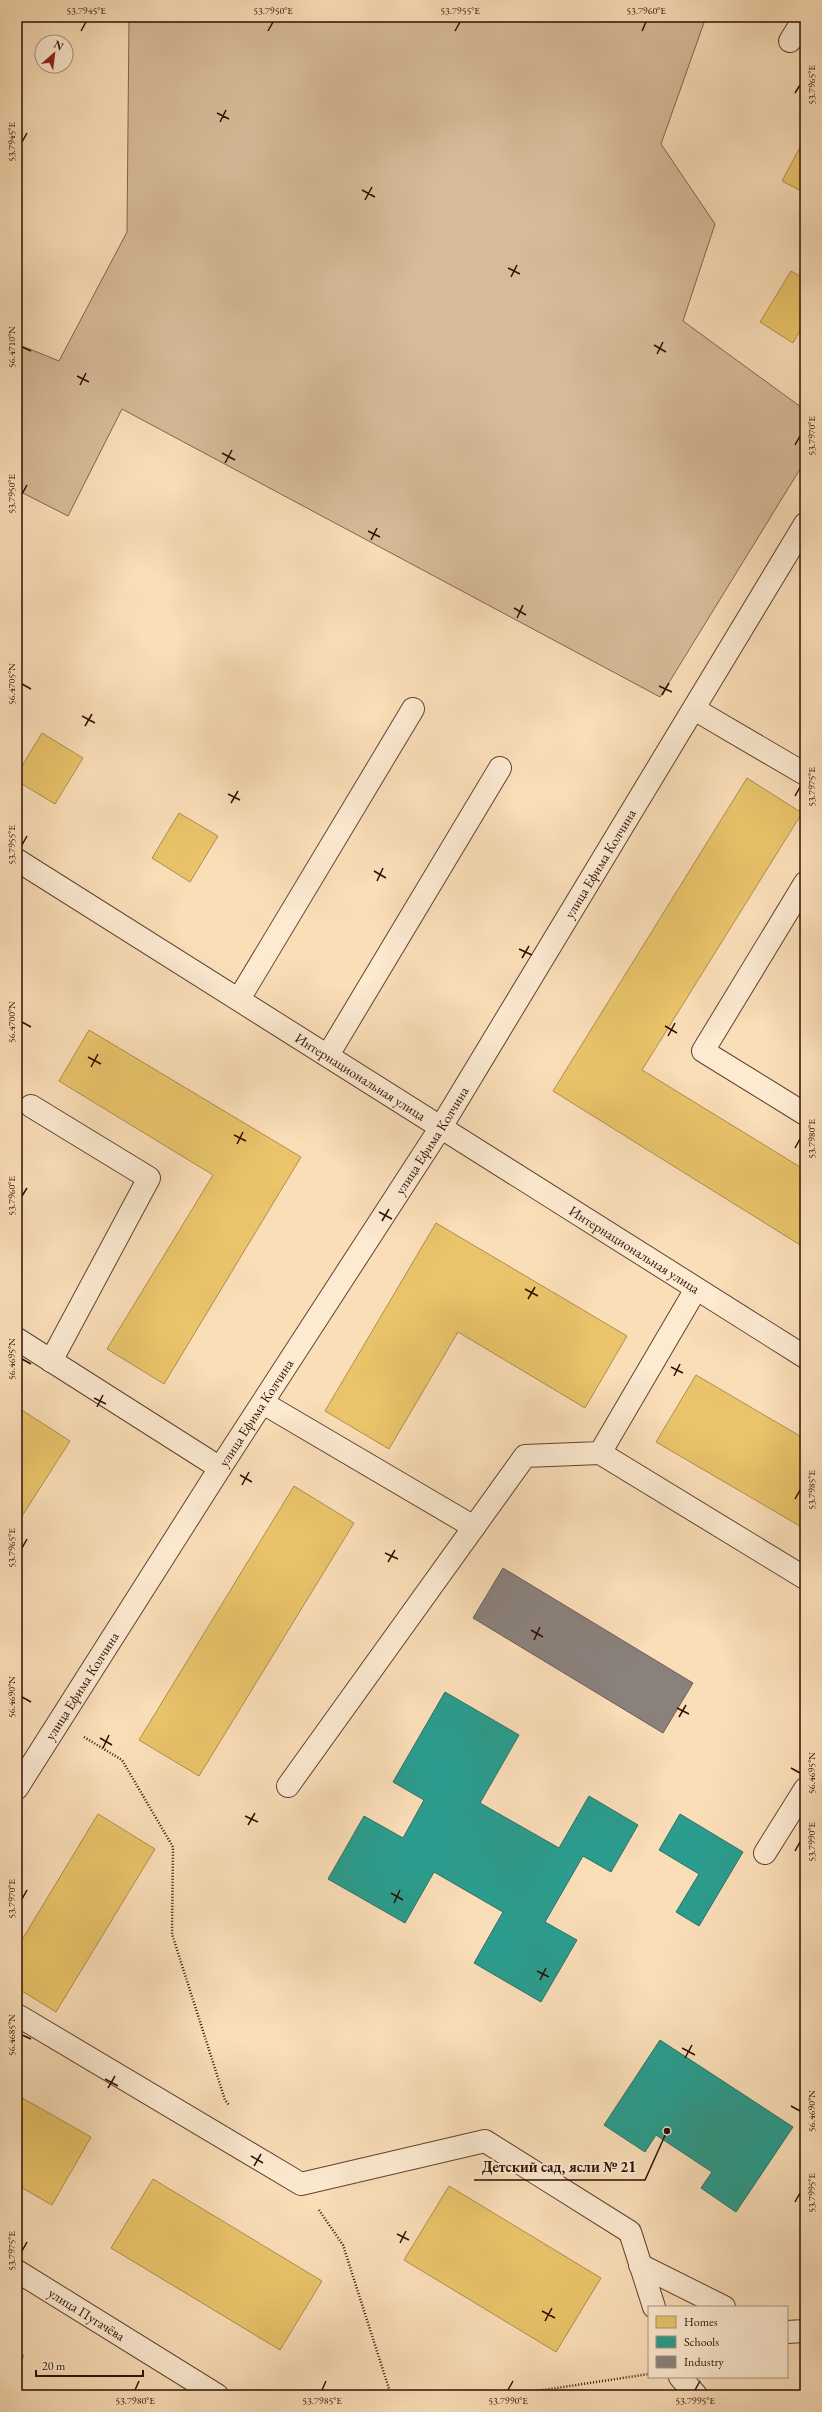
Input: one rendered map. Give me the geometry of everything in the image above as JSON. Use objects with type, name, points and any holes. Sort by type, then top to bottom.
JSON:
[{"type":"street","points":[[790,41],[804,17]]},
{"type":"street","name":"улица Ефима Колчина","points":[[17,1788],[220,1468],[441,1127],[805,524]]},
{"type":"street","points":[[239,999],[413,709]]},
{"type":"street","points":[[694,709],[805,774]]},
{"type":"street","points":[[328,1055],[500,768]]},
{"type":"street","name":"Интернациональная улица","points":[[17,860],[805,1357]]},
{"type":"street","points":[[805,883],[703,1050],[805,1114]]},
{"type":"street","points":[[31,1106],[149,1178],[51,1360]]},
{"type":"street","points":[[600,1453],[696,1289]]},
{"type":"street","points":[[17,1339],[220,1468]]},
{"type":"street","points":[[263,1402],[474,1527]]},
{"type":"street","points":[[288,1786],[525,1456],[600,1453],[805,1578]]},
{"type":"street","points":[[765,1853],[803,1797]]},
{"type":"street","points":[[17,2014],[301,2184],[485,2141],[630,2232],[654,2306]]},
{"type":"street","points":[[640,2265],[722,2306]]},
{"type":"street","name":"улица Пугачёва","points":[[17,2271],[217,2395]]},
{"type":"street","points":[[788,2332],[805,2331]]},
{"type":"street","points":[[681,2378],[696,2395]]},
{"type":"path","points":[[59,1722],[122,1760],[173,1848],[172,1934],[225,2100],[230,2106]]},
{"type":"path","points":[[301,2184],[343,2245],[391,2395]]},
{"type":"path","points":[[510,2395],[648,2374]]},
{"type":"shaded area","points":[[129,17],[706,17],[661,144],[715,224],[683,321],[805,410],[805,461],[660,697],[122,409],[68,516],[17,490],[17,344],[59,361],[127,232]]},
{"type":"building: Homes","points":[[805,138],[805,193],[782,181]]},
{"type":"building: Homes","points":[[791,271],[805,279],[805,331],[801,329],[793,343],[760,322]]},
{"type":"building: Homes","points":[[42,733],[83,758],[55,804],[17,781],[17,774]]},
{"type":"building: Homes","points":[[747,778],[802,813],[642,1070],[805,1170],[805,1248],[553,1091]]},
{"type":"building: Homes","points":[[179,813],[218,836],[190,882],[152,858]]},
{"type":"building: Homes","points":[[89,1030],[301,1157],[164,1384],[107,1349],[213,1175],[59,1081]]},
{"type":"building: Homes","points":[[436,1223],[627,1336],[585,1408],[458,1332],[389,1449],[325,1411]]},
{"type":"building: Homes","points":[[696,1375],[805,1439],[805,1529],[656,1442]]},
{"type":"building: Homes","points":[[17,1407],[70,1441],[17,1524]]},
{"type":"building: Homes","points":[[294,1486],[354,1523],[199,1776],[139,1740]]},
{"type":"building: Homes","points":[[98,1814],[155,1849],[56,2012],[17,1988],[17,1948]]},
{"type":"building: Homes","points":[[17,2095],[91,2137],[52,2205],[17,2185]]},
{"type":"building: Homes","points":[[153,2179],[322,2281],[280,2350],[111,2248]]},
{"type":"building: Homes","points":[[449,2186],[601,2278],[556,2352],[404,2260]]},
{"type":"building: Homes","points":[[17,2351],[24,2356],[17,2367]]},
{"type":"building: Schools","points":[[445,1692],[519,1735],[480,1803],[559,1848],[589,1796],[638,1825],[611,1872],[583,1856],[545,1922],[577,1940],[541,2002],[474,1963],[503,1912],[434,1872],[405,1923],[328,1879],[364,1816],[403,1838],[424,1800],[393,1782]]},
{"type":"building: Schools","points":[[680,1814],[743,1852],[699,1926],[676,1912],[699,1874],[659,1850]]},
{"type":"building: Schools","points":[[660,2040],[793,2127],[736,2212],[701,2188],[712,2172],[656,2135],[645,2152],[604,2125]]},
{"type":"building: Industry","points":[[503,1568],[693,1683],[663,1733],[473,1618]]},
{"type":"place","name":"Детский сад, ясли № 21","points":[[667,2131]]}]
